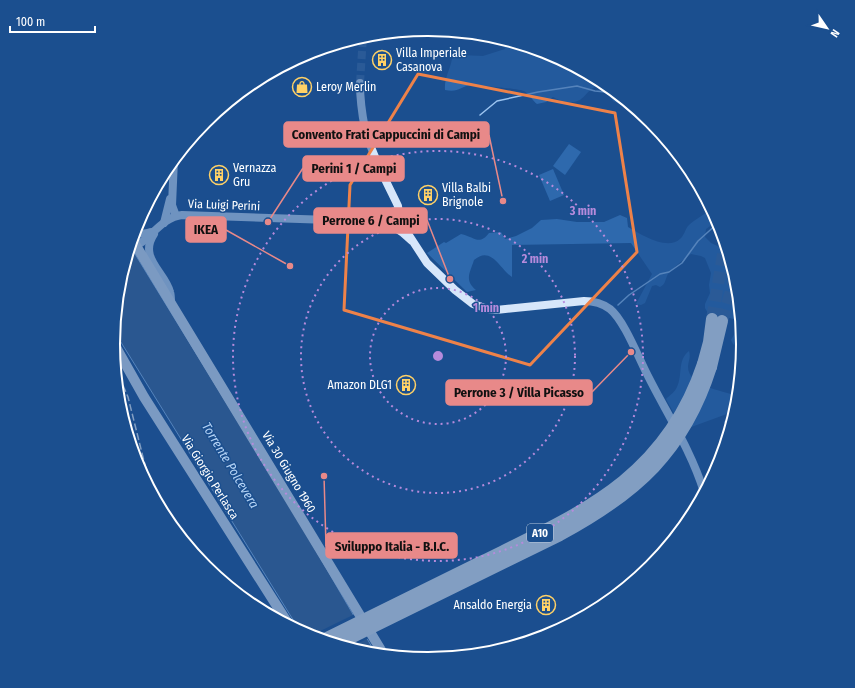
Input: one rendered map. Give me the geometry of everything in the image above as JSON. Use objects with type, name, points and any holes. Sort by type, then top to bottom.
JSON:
[{"type":"highway","name":"A10","points":[[344,641],[560,535],[594,516],[619,499],[652,470],[678,438],[697,404],[707,366],[708,342],[717,320]]},
{"type":"highway","name":"A10","points":[[330,637],[570,518],[612,491],[639,468],[663,440],[685,406],[707,366]]},
{"type":"main road","points":[[360,83],[360,99],[365,130],[402,218],[392,221]]},
{"type":"main road","points":[[137,241],[176,216],[172,205],[174,169]]},
{"type":"main road","points":[[390,189],[392,221],[412,242],[427,263],[466,300],[479,307],[496,310],[584,300],[596,301],[610,309],[622,324],[648,377],[676,427],[701,485]]},
{"type":"main road","name":"Via 30 Giugno 1960","points":[[171,303],[170,291],[152,260],[149,252],[149,245],[151,238],[159,227],[173,193]]},
{"type":"main road","name":"Via Luigi Perini","points":[[176,216],[367,222],[392,221]]},
{"type":"main road","points":[[140,234],[159,227]]},
{"type":"main road","name":"Via 30 Giugno 1960","points":[[135,249],[171,303],[380,648]]},
{"type":"main road","name":"Via Giorgio Perlasca","points":[[120,355],[142,396],[283,616]]},
{"type":"main road","points":[[120,363],[142,396]]},
{"type":"highlighted area","points":[[418,74],[615,113],[637,252],[530,365],[344,310],[350,185]]},
{"type":"shaded area","points":[[504,45],[545,59],[582,77],[597,87],[589,91],[578,101],[566,102],[553,97],[546,102],[537,104],[526,92],[515,89],[472,85],[453,91],[445,90],[446,78],[452,59],[459,55],[483,56],[505,49]]},
{"type":"shaded area","points":[[610,96],[622,105],[613,101]]},
{"type":"shaded area","points":[[569,144],[581,152],[565,175],[553,166]]},
{"type":"shaded area","points":[[553,169],[564,195],[550,201],[539,175]]},
{"type":"shaded area","points":[[706,213],[712,225],[706,229],[705,237],[711,243],[720,247],[730,284],[735,319],[708,313],[705,308],[705,304],[710,293],[709,285],[711,273],[705,258],[701,256],[691,254],[683,260],[668,274],[662,286],[652,286],[645,303],[641,305],[636,304],[652,274],[631,243],[512,245],[512,277],[495,260],[485,255],[480,256],[474,260],[469,276],[470,283],[476,290],[467,292],[427,253],[444,242],[446,243],[461,234],[479,240],[486,237],[489,233],[501,232],[505,239],[516,236],[532,228],[541,220],[557,219],[577,222],[604,222],[620,215],[627,218],[628,227],[646,237],[668,243],[675,242],[680,239],[688,226]]},
{"type":"shaded area","points":[[735,332],[736,347],[731,340]]},
{"type":"shaded area","points":[[689,351],[690,356],[688,367],[689,373],[693,378],[706,386],[732,394],[728,414],[683,430],[666,399],[677,387],[685,355]]},
{"type":"water","name":"Torrente Polcevera","points":[[134,252],[293,511],[372,647],[328,636],[294,621],[120,341],[120,324],[125,284]]},
{"type":"pier","points":[[355,614],[369,638],[357,644],[318,632]]},
{"type":"waterway","points":[[480,115],[497,101],[538,92],[577,86],[604,92]]},
{"type":"waterway","points":[[618,305],[629,295],[660,274],[669,272],[682,263],[698,241],[713,228]]},
{"type":"tunnel","points":[[360,83],[363,43]]},
{"type":"tunnel","points":[[712,319],[723,257]]},
{"type":"tunnel","points":[[722,321],[731,291]]},
{"type":"railway","points":[[122,383],[128,397],[146,468]]},
{"type":"place","name":"Villa Imperiale Casanova","points":[[382,60]]},
{"type":"place","name":"Leroy Merlin","points":[[302,87]]},
{"type":"place","name":"Vernazza Gru","points":[[219,175]]},
{"type":"place","name":"Villa Balbi Brignole","points":[[428,195]]},
{"type":"place","name":"Convento Frati Cappuccini di Campi","points":[[503,201]]},
{"type":"place","name":"Perini 1 / Campi","points":[[268,222]]},
{"type":"place","name":"IKEA","points":[[290,266]]},
{"type":"place","name":"Perrone 6 / Campi","points":[[450,279]]},
{"type":"place","name":"Perrone 3 / Villa Picasso","points":[[631,352]]},
{"type":"place","name":"Amazon DLG1","points":[[406,385]]},
{"type":"place","name":"Sviluppo Italia - B.I.C.","points":[[324,476]]},
{"type":"place","name":"Ansaldo Energia","points":[[546,605]]}]
